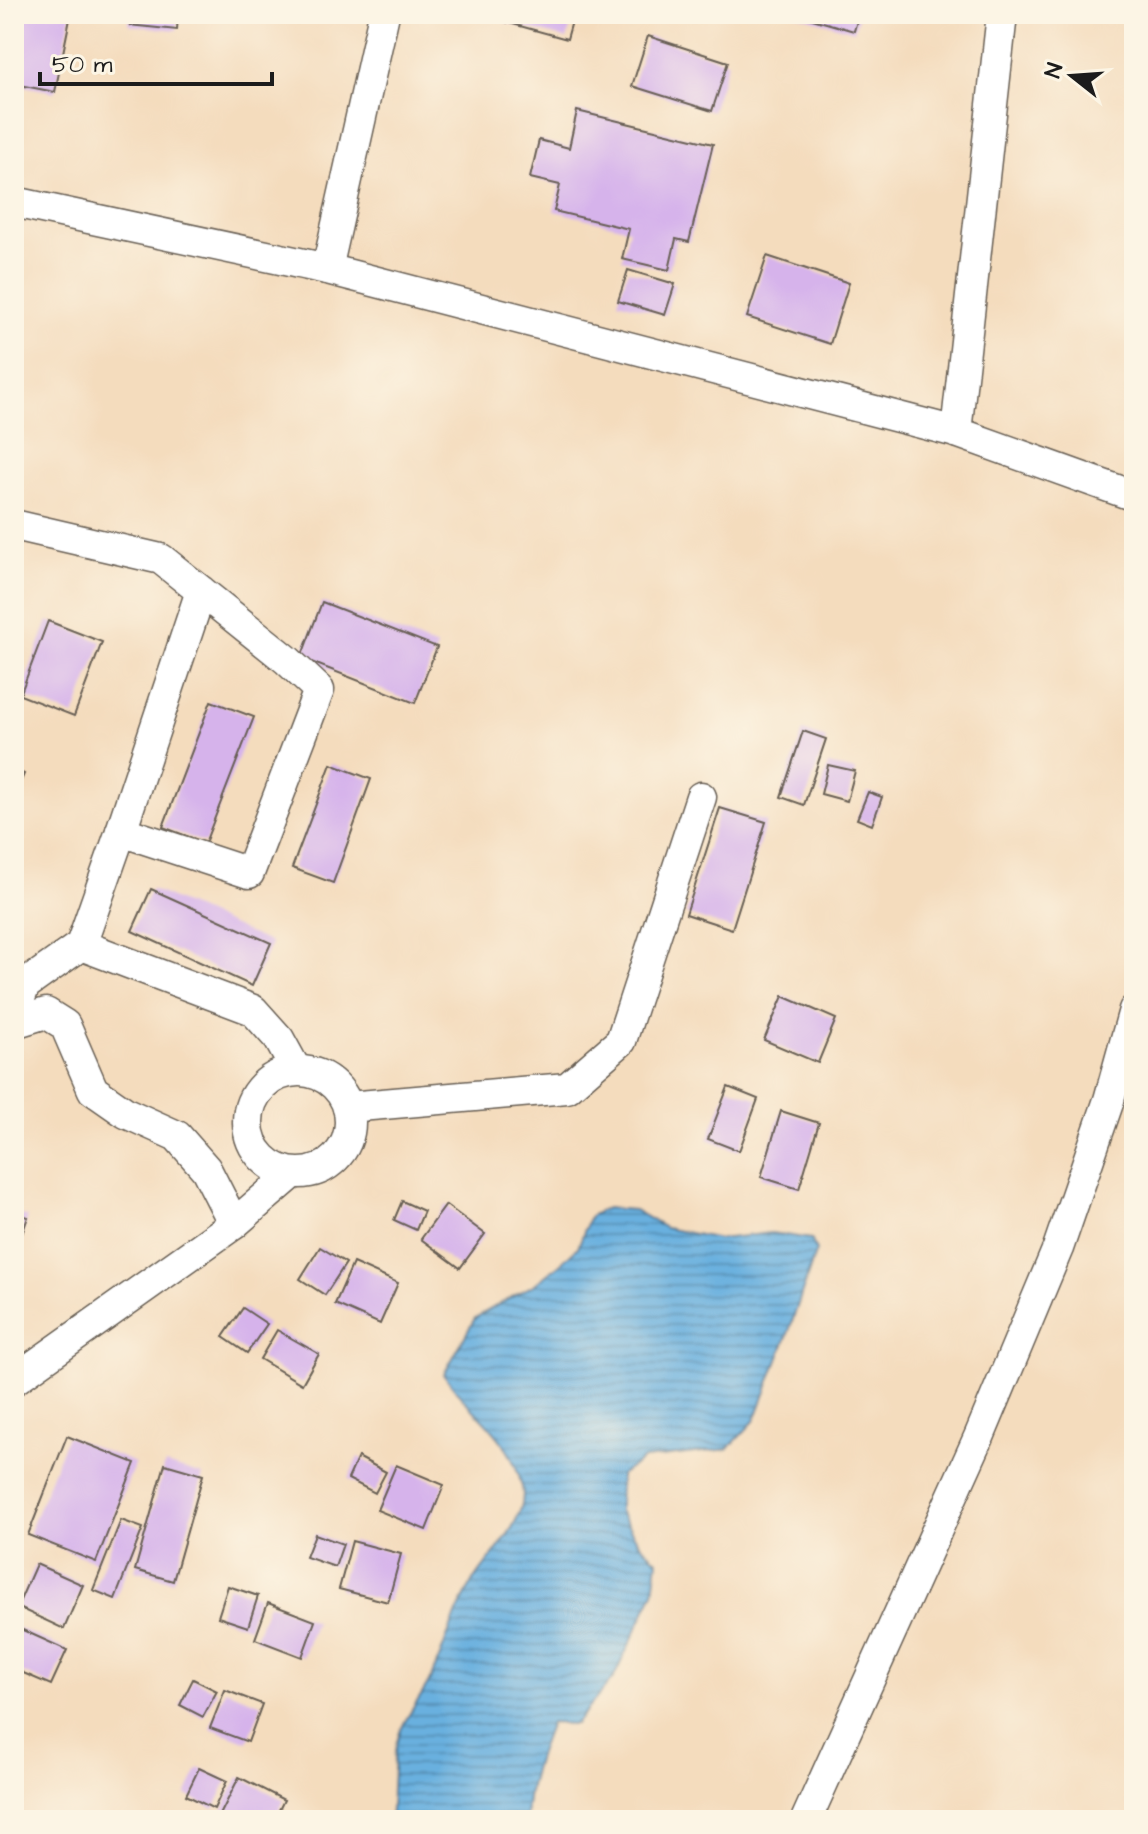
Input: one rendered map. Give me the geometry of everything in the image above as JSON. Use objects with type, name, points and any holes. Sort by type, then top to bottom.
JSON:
[{"type":"street","points":[[327,269],[384,14]]},
{"type":"street","points":[[956,432],[1002,14]]},
{"type":"street","points":[[14,202],[327,269],[956,432],[1134,496]]},
{"type":"street","points":[[14,525],[161,559],[319,690],[249,873],[121,831]]},
{"type":"street","points":[[14,1013],[25,985],[81,945],[201,591]]},
{"type":"street","points":[[348,1107],[567,1088],[578,1079],[621,1041],[701,797]]},
{"type":"street","points":[[81,945],[253,1010],[279,1039],[296,1070]]},
{"type":"street","points":[[806,1820],[979,1437],[1058,1248],[1109,1100],[1134,1010]]},
{"type":"street","points":[[14,1023],[46,1013],[65,1025],[93,1090],[126,1113],[177,1136],[206,1169],[234,1224]]},
{"type":"street","points":[[296,1070],[313,1072],[329,1080],[341,1092],[348,1107],[350,1124],[347,1141],[338,1156],[325,1167],[309,1173],[292,1174],[275,1169],[262,1159],[250,1137],[248,1111],[254,1096],[265,1083],[280,1074],[296,1070]]},
{"type":"street","points":[[14,1380],[234,1224],[292,1174]]},
{"type":"water","points":[[606,1208],[634,1210],[665,1228],[719,1239],[771,1233],[811,1239],[816,1250],[755,1420],[728,1449],[644,1459],[620,1475],[619,1511],[639,1543],[658,1561],[654,1592],[614,1677],[575,1724],[550,1723],[534,1770],[526,1820],[390,1820],[399,1734],[429,1682],[464,1598],[505,1540],[523,1500],[522,1487],[508,1451],[444,1374],[475,1318],[535,1284],[560,1264],[578,1247],[590,1216]]},
{"type":"building","points":[[14,14],[71,14],[55,92],[14,84]]},
{"type":"building","points":[[130,14],[178,14],[177,30],[129,25]]},
{"type":"building","points":[[476,14],[574,14],[567,39]]},
{"type":"building","points":[[795,14],[859,14],[854,31]]},
{"type":"building","points":[[648,36],[728,62],[712,111],[632,86]]},
{"type":"building","points":[[577,111],[713,144],[689,242],[676,239],[669,270],[622,259],[629,229],[554,211],[560,185],[530,178],[539,140],[569,148]]},
{"type":"building","points":[[767,256],[849,283],[830,344],[747,317]]},
{"type":"building","points":[[628,270],[675,284],[665,315],[618,301]]},
{"type":"building","points":[[322,602],[437,647],[415,703],[301,658]]},
{"type":"building","points":[[48,621],[102,642],[74,716],[20,695]]},
{"type":"building","points":[[211,701],[254,717],[205,843],[163,827]]},
{"type":"building","points":[[803,731],[826,739],[804,805],[781,797]]},
{"type":"building","points":[[331,764],[371,779],[333,883],[292,868]]},
{"type":"building","points":[[828,765],[855,771],[847,801],[821,794]]},
{"type":"building","points":[[14,769],[24,774],[14,797]]},
{"type":"building","points":[[868,792],[882,797],[872,825],[857,819]]},
{"type":"building","points":[[720,808],[766,822],[732,929],[686,914]]},
{"type":"building","points":[[151,889],[271,943],[252,986],[132,931]]},
{"type":"building","points":[[783,996],[836,1019],[818,1063],[764,1040]]},
{"type":"building","points":[[728,1087],[758,1099],[739,1151],[708,1139]]},
{"type":"building","points":[[781,1111],[819,1123],[799,1189],[761,1177]]},
{"type":"building","points":[[402,1201],[424,1211],[416,1230],[394,1220]]},
{"type":"building","points":[[446,1205],[485,1234],[460,1268],[421,1239]]},
{"type":"building","points":[[14,1213],[28,1217],[14,1257]]},
{"type":"building","points":[[320,1247],[346,1263],[325,1295],[300,1279]]},
{"type":"building","points":[[353,1263],[398,1283],[380,1324],[335,1304]]},
{"type":"building","points":[[243,1308],[267,1324],[247,1353],[223,1337]]},
{"type":"building","points":[[277,1330],[319,1354],[302,1384],[260,1359]]},
{"type":"building","points":[[67,1436],[135,1463],[96,1562],[28,1535]]},
{"type":"building","points":[[358,1457],[386,1472],[375,1493],[348,1479]]},
{"type":"building","points":[[165,1464],[203,1475],[173,1581],[135,1570]]},
{"type":"building","points":[[396,1465],[444,1485],[426,1530],[377,1510]]},
{"type":"building","points":[[121,1520],[143,1528],[115,1599],[93,1590]]},
{"type":"building","points":[[315,1534],[343,1544],[335,1567],[306,1557]]},
{"type":"building","points":[[352,1541],[401,1554],[388,1602],[339,1589]]},
{"type":"building","points":[[36,1564],[83,1585],[64,1629],[17,1607]]},
{"type":"building","points":[[228,1586],[258,1596],[248,1627],[218,1617]]},
{"type":"building","points":[[268,1603],[315,1621],[302,1657],[255,1639]]},
{"type":"building","points":[[16,1627],[67,1650],[51,1685],[14,1669]]},
{"type":"building","points":[[193,1679],[217,1691],[203,1717],[180,1705]]},
{"type":"building","points":[[225,1690],[262,1704],[248,1742],[210,1728]]},
{"type":"building","points":[[199,1768],[227,1781],[214,1809],[186,1795]]},
{"type":"building","points":[[239,1777],[284,1800],[274,1820],[225,1820],[219,1817]]}]
